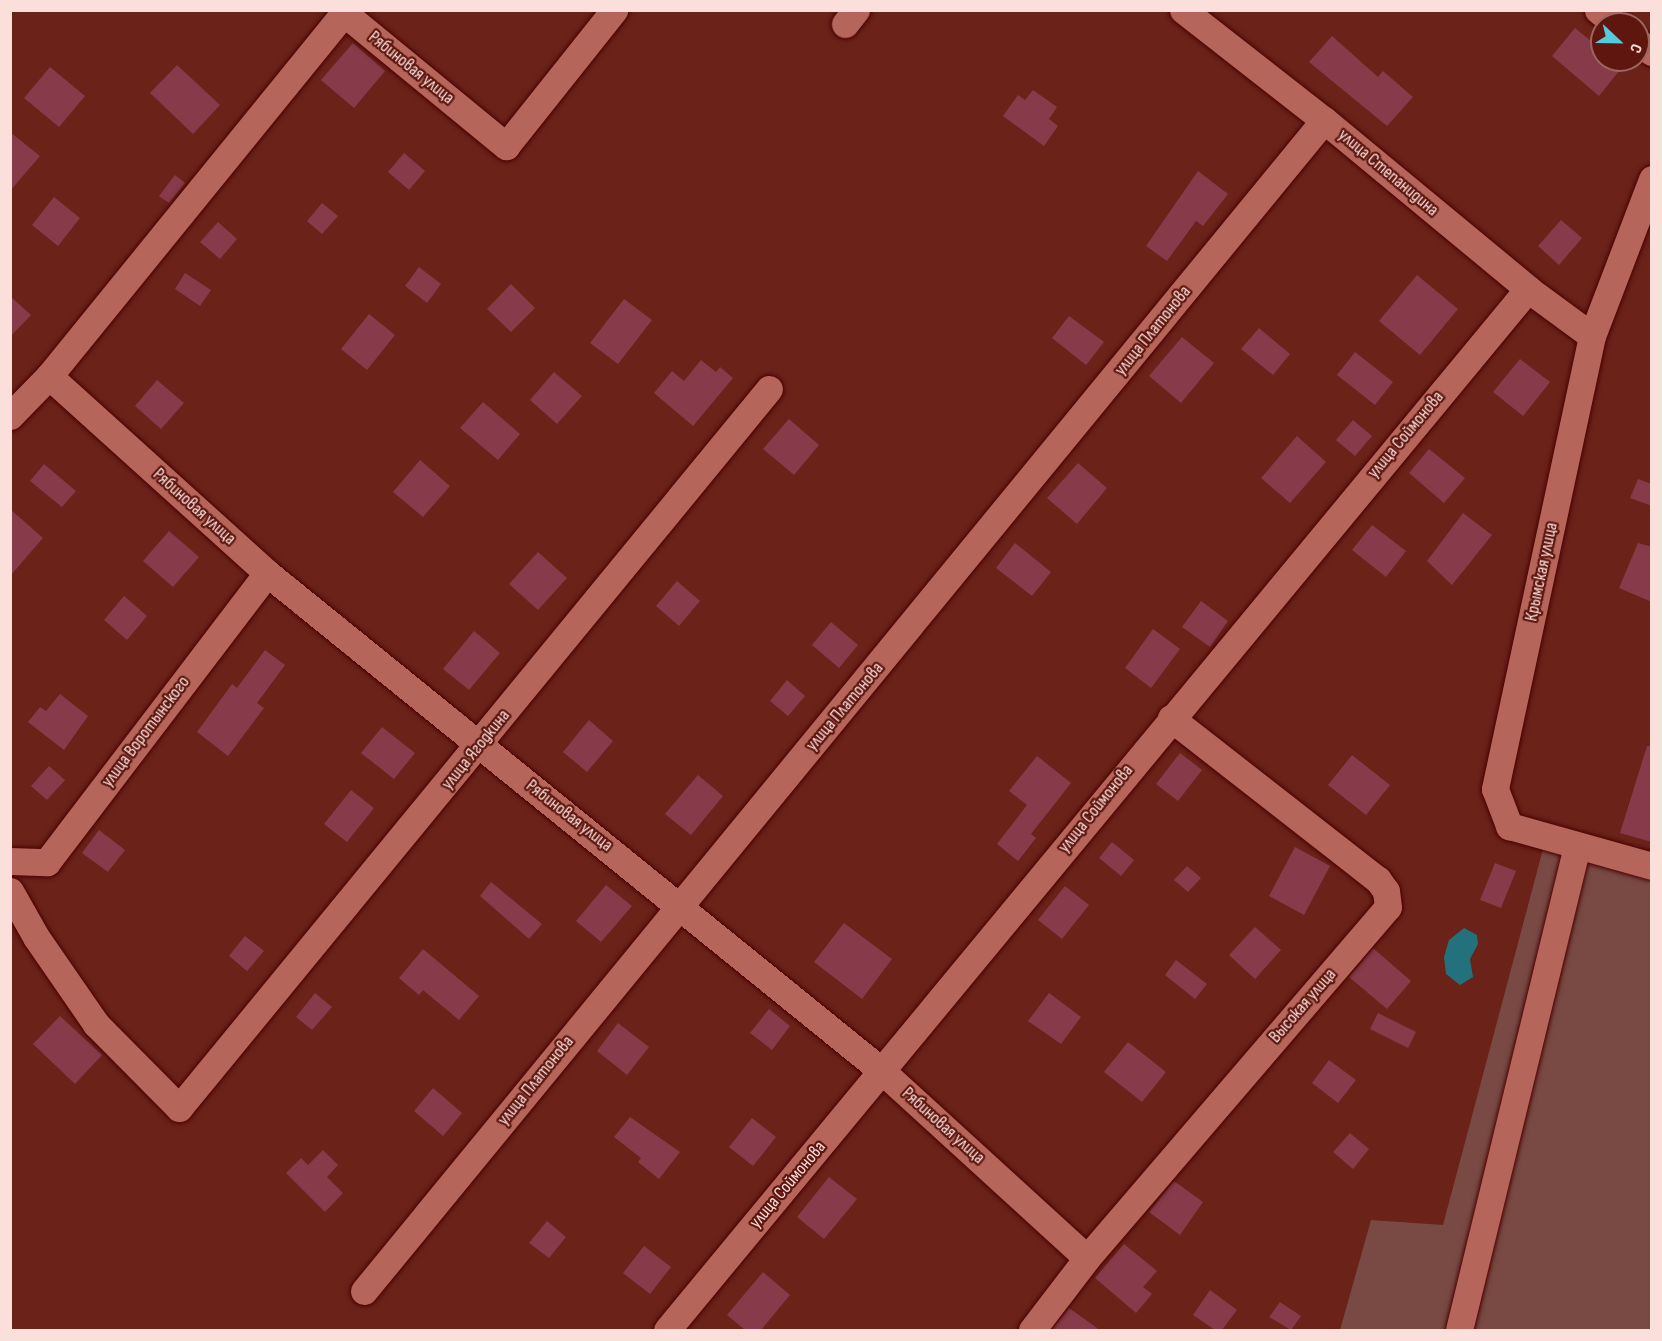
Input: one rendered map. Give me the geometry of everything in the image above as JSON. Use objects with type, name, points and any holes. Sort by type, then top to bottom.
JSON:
[{"type":"street","name":"Рябиновая улица","points":[[10,416],[49,375],[344,13],[506,146],[614,10]]},
{"type":"street","name":"улица Степанидина","points":[[1183,10],[1324,120],[1528,290],[1592,336]]},
{"type":"street","name":"улица Платонова","points":[[364,1291],[1324,120]]},
{"type":"street","name":"Крымская улица","points":[[1652,179],[1592,336],[1495,789],[1509,826],[1652,866]]},
{"type":"street","name":"улица Соймонова","points":[[667,1330],[1171,718],[1528,290]]},
{"type":"street","name":"Рябиновая улица","points":[[49,375],[267,573],[681,905],[882,1071],[1087,1258]]},
{"type":"street","name":"улица Ягодкина","points":[[10,891],[36,937],[96,1024],[179,1108],[480,746],[769,389]]},
{"type":"street","name":"улица Воротынского","points":[[10,861],[47,862],[267,573]]},
{"type":"street","name":"Высокая улица","points":[[1032,1330],[1087,1258],[1388,907],[1386,891],[1378,880],[1171,718]]},
{"type":"street","points":[[1459,1330],[1577,846]]},
{"type":"shaded area","points":[[1543,849],[1651,877],[1651,1330],[1340,1330],[1371,1220],[1443,1225]]},
{"type":"water","points":[[1464,928],[1477,935],[1478,944],[1470,959],[1473,977],[1460,985],[1446,974],[1444,957],[1449,940]]},
{"type":"building","points":[[1575,28],[1590,40],[1590,72],[1618,72],[1599,96],[1552,56]]},
{"type":"building","points":[[1332,36],[1378,77],[1383,71],[1413,97],[1387,126],[1309,62]]},
{"type":"building","points":[[353,43],[385,71],[354,108],[321,80]]},
{"type":"building","points":[[177,65],[220,105],[193,134],[150,93]]},
{"type":"building","points":[[50,67],[85,96],[59,127],[24,98]]},
{"type":"building","points":[[1033,90],[1057,107],[1049,119],[1058,126],[1044,146],[1003,116],[1018,95],[1025,100]]},
{"type":"building","points":[[10,132],[40,156],[10,191]]},
{"type":"building","points":[[404,153],[425,171],[409,190],[388,172]]},
{"type":"building","points":[[1198,171],[1228,194],[1203,226],[1196,221],[1167,261],[1146,246]]},
{"type":"building","points":[[175,175],[185,183],[169,203],[159,196]]},
{"type":"building","points":[[54,197],[80,218],[58,246],[32,225]]},
{"type":"building","points":[[322,203],[338,216],[322,234],[307,221]]},
{"type":"building","points":[[1561,220],[1582,238],[1559,265],[1538,246]]},
{"type":"building","points":[[218,222],[237,239],[220,259],[200,242]]},
{"type":"building","points":[[419,267],[441,284],[427,303],[405,286]]},
{"type":"building","points":[[185,273],[211,290],[200,306],[175,289]]},
{"type":"building","points":[[1417,275],[1458,309],[1420,355],[1379,321]]},
{"type":"building","points":[[511,284],[535,308],[511,332],[487,309]]},
{"type":"building","points":[[10,296],[31,315],[10,337]]},
{"type":"building","points":[[624,299],[652,320],[618,364],[590,343]]},
{"type":"building","points":[[369,314],[395,335],[367,370],[341,349]]},
{"type":"building","points":[[1069,316],[1104,342],[1086,365],[1052,338]]},
{"type":"building","points":[[1259,328],[1290,354],[1273,375],[1241,349]]},
{"type":"building","points":[[1182,337],[1214,363],[1181,403],[1149,376]]},
{"type":"building","points":[[1355,352],[1393,382],[1375,405],[1337,375]]},
{"type":"building","points":[[1520,359],[1550,382],[1523,416],[1493,392]]},
{"type":"building","points":[[701,360],[716,372],[720,367],[733,378],[693,426],[654,393],[672,371],[684,381]]},
{"type":"building","points":[[554,372],[582,396],[557,424],[530,400]]},
{"type":"building","points":[[157,380],[184,403],[161,429],[135,406]]},
{"type":"building","points":[[483,402],[520,434],[498,460],[460,428]]},
{"type":"building","points":[[789,419],[819,445],[794,475],[763,449]]},
{"type":"building","points":[[1353,420],[1372,436],[1355,456],[1336,440]]},
{"type":"building","points":[[1297,436],[1326,462],[1290,503],[1261,478]]},
{"type":"building","points":[[1429,449],[1465,478],[1444,503],[1409,473]]},
{"type":"building","points":[[420,460],[450,486],[423,517],[393,492]]},
{"type":"building","points":[[1078,463],[1107,488],[1077,524],[1047,498]]},
{"type":"building","points":[[44,464],[76,491],[62,507],[30,481]]},
{"type":"building","points":[[1638,479],[1652,484],[1652,506],[1630,498]]},
{"type":"building","points":[[10,509],[43,538],[10,576]]},
{"type":"building","points":[[1463,513],[1492,535],[1452,585],[1427,561]]},
{"type":"building","points":[[1372,525],[1406,551],[1386,577],[1352,550]]},
{"type":"building","points":[[169,531],[199,557],[173,587],[143,561]]},
{"type":"building","points":[[1015,543],[1051,572],[1032,596],[996,568]]},
{"type":"building","points":[[1638,543],[1652,547],[1652,602],[1619,588]]},
{"type":"building","points":[[538,552],[567,578],[538,610],[509,584]]},
{"type":"building","points":[[677,581],[700,601],[679,626],[656,606]]},
{"type":"building","points":[[124,596],[147,616],[127,640],[104,620]]},
{"type":"building","points":[[1201,601],[1228,621],[1210,647],[1182,627]]},
{"type":"building","points":[[831,622],[858,645],[839,668],[812,645]]},
{"type":"building","points":[[1153,629],[1180,649],[1151,688],[1125,668]]},
{"type":"building","points":[[474,631],[500,653],[469,690],[443,669]]},
{"type":"building","points":[[265,650],[285,665],[257,703],[264,708],[228,756],[197,732],[232,684],[237,688]]},
{"type":"building","points":[[787,680],[805,696],[788,716],[770,701]]},
{"type":"building","points":[[60,694],[88,716],[64,750],[28,722],[40,707],[46,711]]},
{"type":"building","points":[[589,720],[613,741],[587,772],[563,752]]},
{"type":"building","points":[[382,727],[415,753],[394,779],[361,753]]},
{"type":"building","points":[[1647,746],[1652,746],[1652,842],[1620,833]]},
{"type":"building","points":[[1180,753],[1202,770],[1178,801],[1156,784]]},
{"type":"building","points":[[1352,755],[1390,785],[1366,815],[1328,785]]},
{"type":"building","points":[[1037,756],[1071,783],[1031,834],[1036,838],[1018,861],[997,844],[1027,805],[1009,791]]},
{"type":"building","points":[[49,766],[65,780],[47,800],[31,786]]},
{"type":"building","points":[[698,775],[723,796],[691,835],[665,814]]},
{"type":"building","points":[[351,790],[374,808],[347,842],[324,824]]},
{"type":"building","points":[[99,830],[125,850],[108,872],[82,853]]},
{"type":"building","points":[[1112,842],[1134,860],[1121,876],[1099,858]]},
{"type":"building","points":[[1295,847],[1330,866],[1304,915],[1269,896]]},
{"type":"building","points":[[1495,863],[1516,871],[1501,908],[1480,900]]},
{"type":"building","points":[[1187,866],[1201,878],[1188,892],[1174,880]]},
{"type":"building","points":[[491,882],[542,924],[529,939],[480,896]]},
{"type":"building","points":[[606,885],[632,906],[601,942],[576,921]]},
{"type":"building","points":[[1065,886],[1089,905],[1062,939],[1038,920]]},
{"type":"building","points":[[844,923],[892,959],[862,999],[814,962]]},
{"type":"building","points":[[1255,927],[1281,950],[1255,979],[1229,955]]},
{"type":"building","points":[[245,936],[264,951],[247,971],[229,956]]},
{"type":"building","points":[[1373,948],[1411,981],[1387,1009],[1349,977]]},
{"type":"building","points":[[423,949],[479,996],[459,1020],[423,990],[419,995],[399,978]]},
{"type":"building","points":[[1176,960],[1207,984],[1195,999],[1165,975]]},
{"type":"building","points":[[315,993],[332,1007],[312,1030],[296,1017]]},
{"type":"building","points":[[1049,993],[1081,1017],[1061,1044],[1028,1021]]},
{"type":"building","points":[[769,1009],[790,1026],[772,1050],[750,1033]]},
{"type":"building","points":[[1378,1013],[1416,1032],[1408,1048],[1370,1029]]},
{"type":"building","points":[[60,1016],[102,1055],[75,1084],[33,1044]]},
{"type":"building","points":[[618,1023],[649,1047],[627,1075],[597,1051]]},
{"type":"building","points":[[1128,1042],[1166,1072],[1142,1102],[1104,1072]]},
{"type":"building","points":[[1329,1060],[1356,1080],[1338,1103],[1312,1083]]},
{"type":"building","points":[[433,1088],[462,1113],[443,1136],[414,1111]]},
{"type":"building","points":[[630,1117],[680,1152],[659,1179],[638,1162],[641,1158],[614,1137]]},
{"type":"building","points":[[752,1118],[776,1137],[753,1166],[729,1147]]},
{"type":"building","points":[[1350,1133],[1369,1149],[1353,1169],[1333,1152]]},
{"type":"building","points":[[323,1150],[338,1165],[327,1177],[343,1193],[325,1212],[286,1173],[301,1158],[308,1165]]},
{"type":"building","points":[[829,1177],[857,1199],[824,1239],[797,1217]]},
{"type":"building","points":[[1174,1181],[1203,1202],[1180,1235],[1149,1212]]},
{"type":"building","points":[[547,1221],[566,1237],[549,1258],[529,1243]]},
{"type":"building","points":[[1124,1244],[1157,1271],[1143,1287],[1152,1294],[1136,1313],[1095,1278]]},
{"type":"building","points":[[644,1246],[671,1267],[650,1294],[623,1273]]},
{"type":"building","points":[[763,1272],[790,1295],[761,1330],[745,1330],[727,1315]]},
{"type":"building","points":[[1210,1290],[1237,1310],[1222,1330],[1215,1330],[1193,1315]]},
{"type":"building","points":[[1280,1302],[1301,1316],[1291,1330],[1269,1317]]},
{"type":"building","points":[[1069,1308],[1100,1330],[1051,1330]]}]
